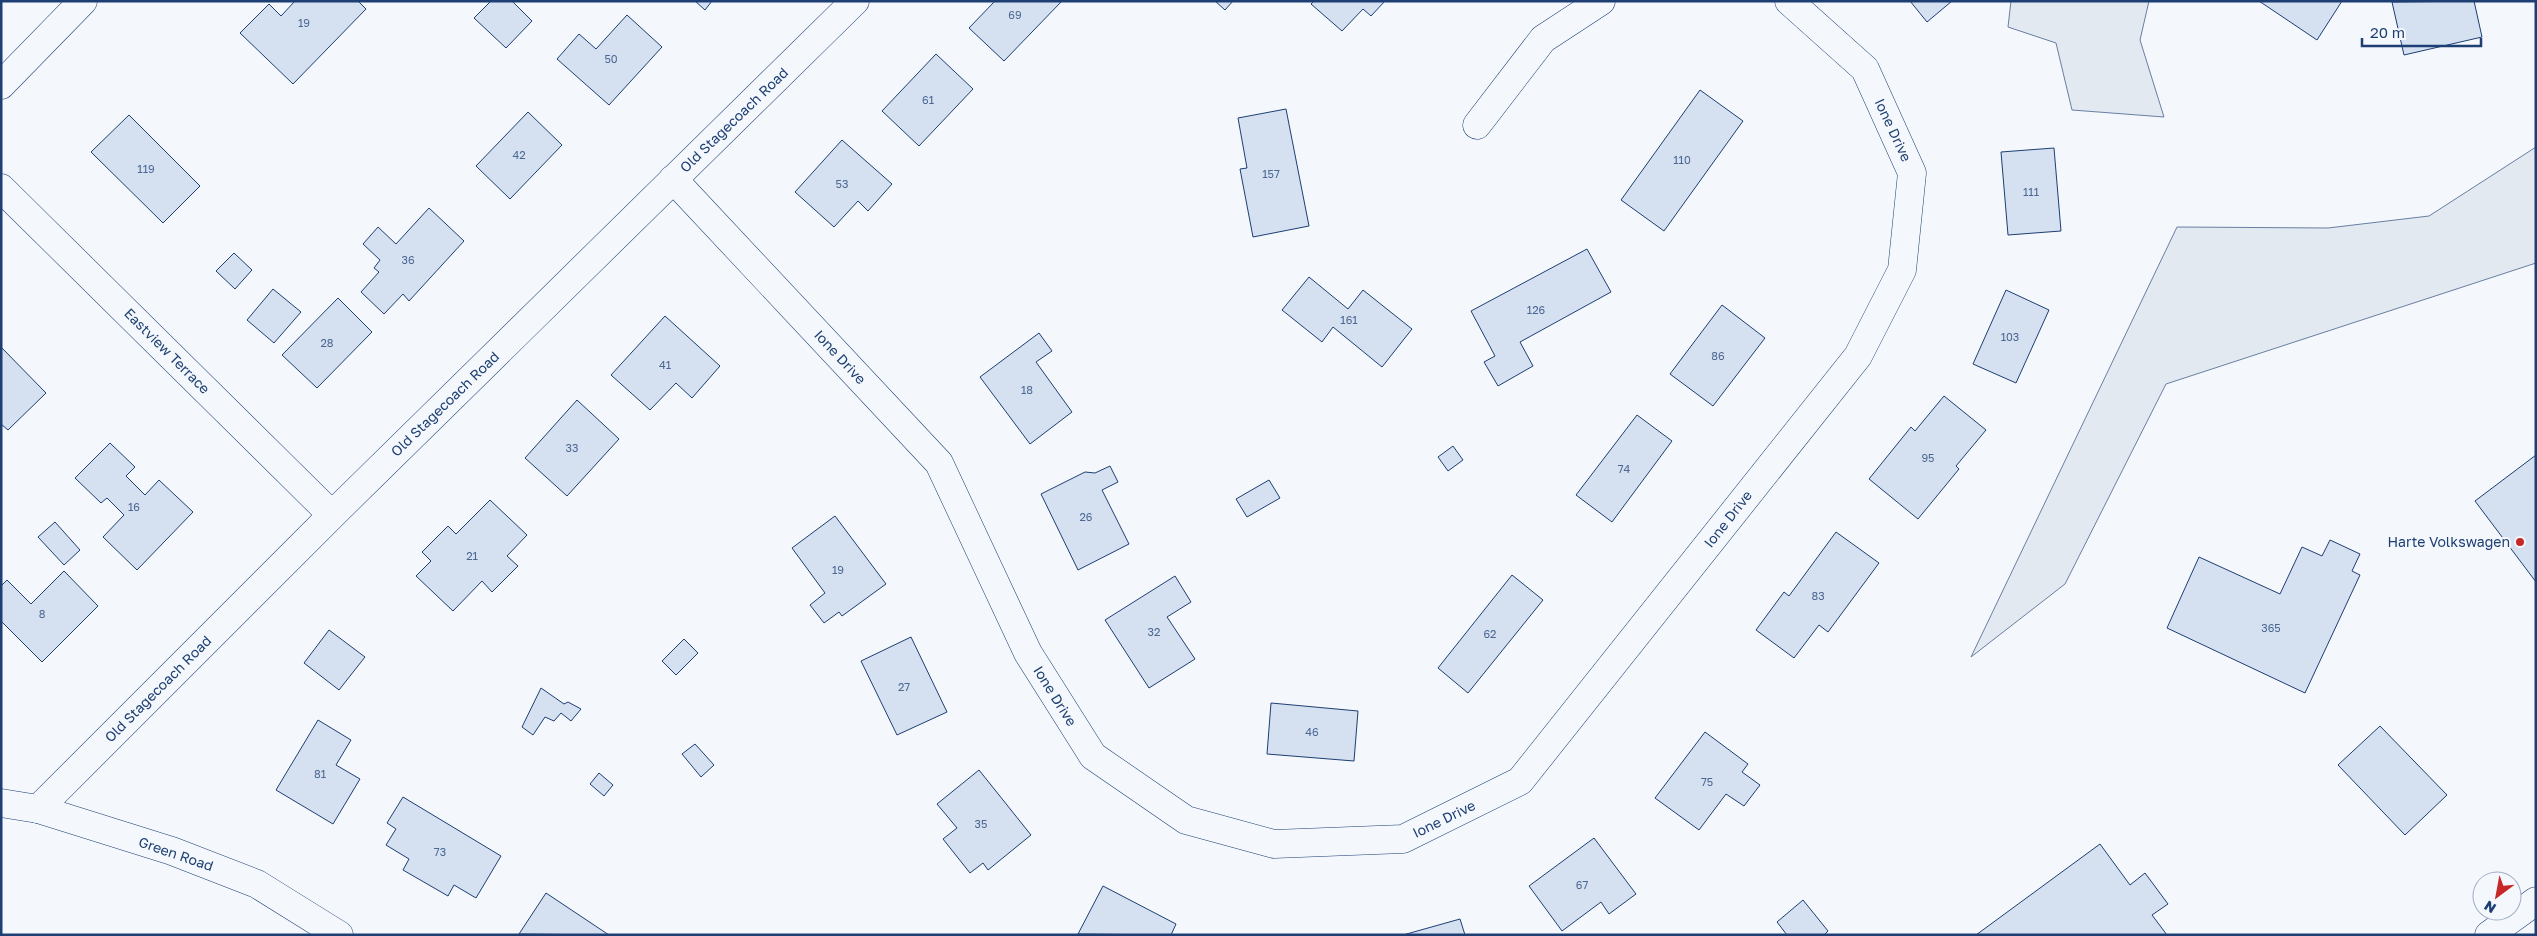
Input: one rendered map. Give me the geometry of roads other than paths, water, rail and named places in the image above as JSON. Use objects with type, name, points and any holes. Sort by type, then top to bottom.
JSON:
[{"type":"street","points":[[1,85],[83,1]]},
{"type":"street","name":"Old Stagecoach Road","points":[[38,809],[332,515],[855,1]]},
{"type":"street","points":[[1477,125],[1544,40],[1600,1]]},
{"type":"street","name":"Ione Drive","points":[[673,179],[939,463],[1028,653],[1093,756],[1186,820],[1274,844],[1403,839],[1520,781],[1858,356],[1902,270],[1912,173],[1865,70],[1789,1]]},
{"type":"street","name":"Eastview Terrace","points":[[1,188],[332,515]]},
{"type":"street","name":"Green Road","points":[[1,803],[38,809],[172,851],[256,884],[339,935]]},
{"type":"street","points":[[2489,935],[2536,901]]},
{"type":"place","name":"Harte Volkswagen","points":[[2520,542]]}]
